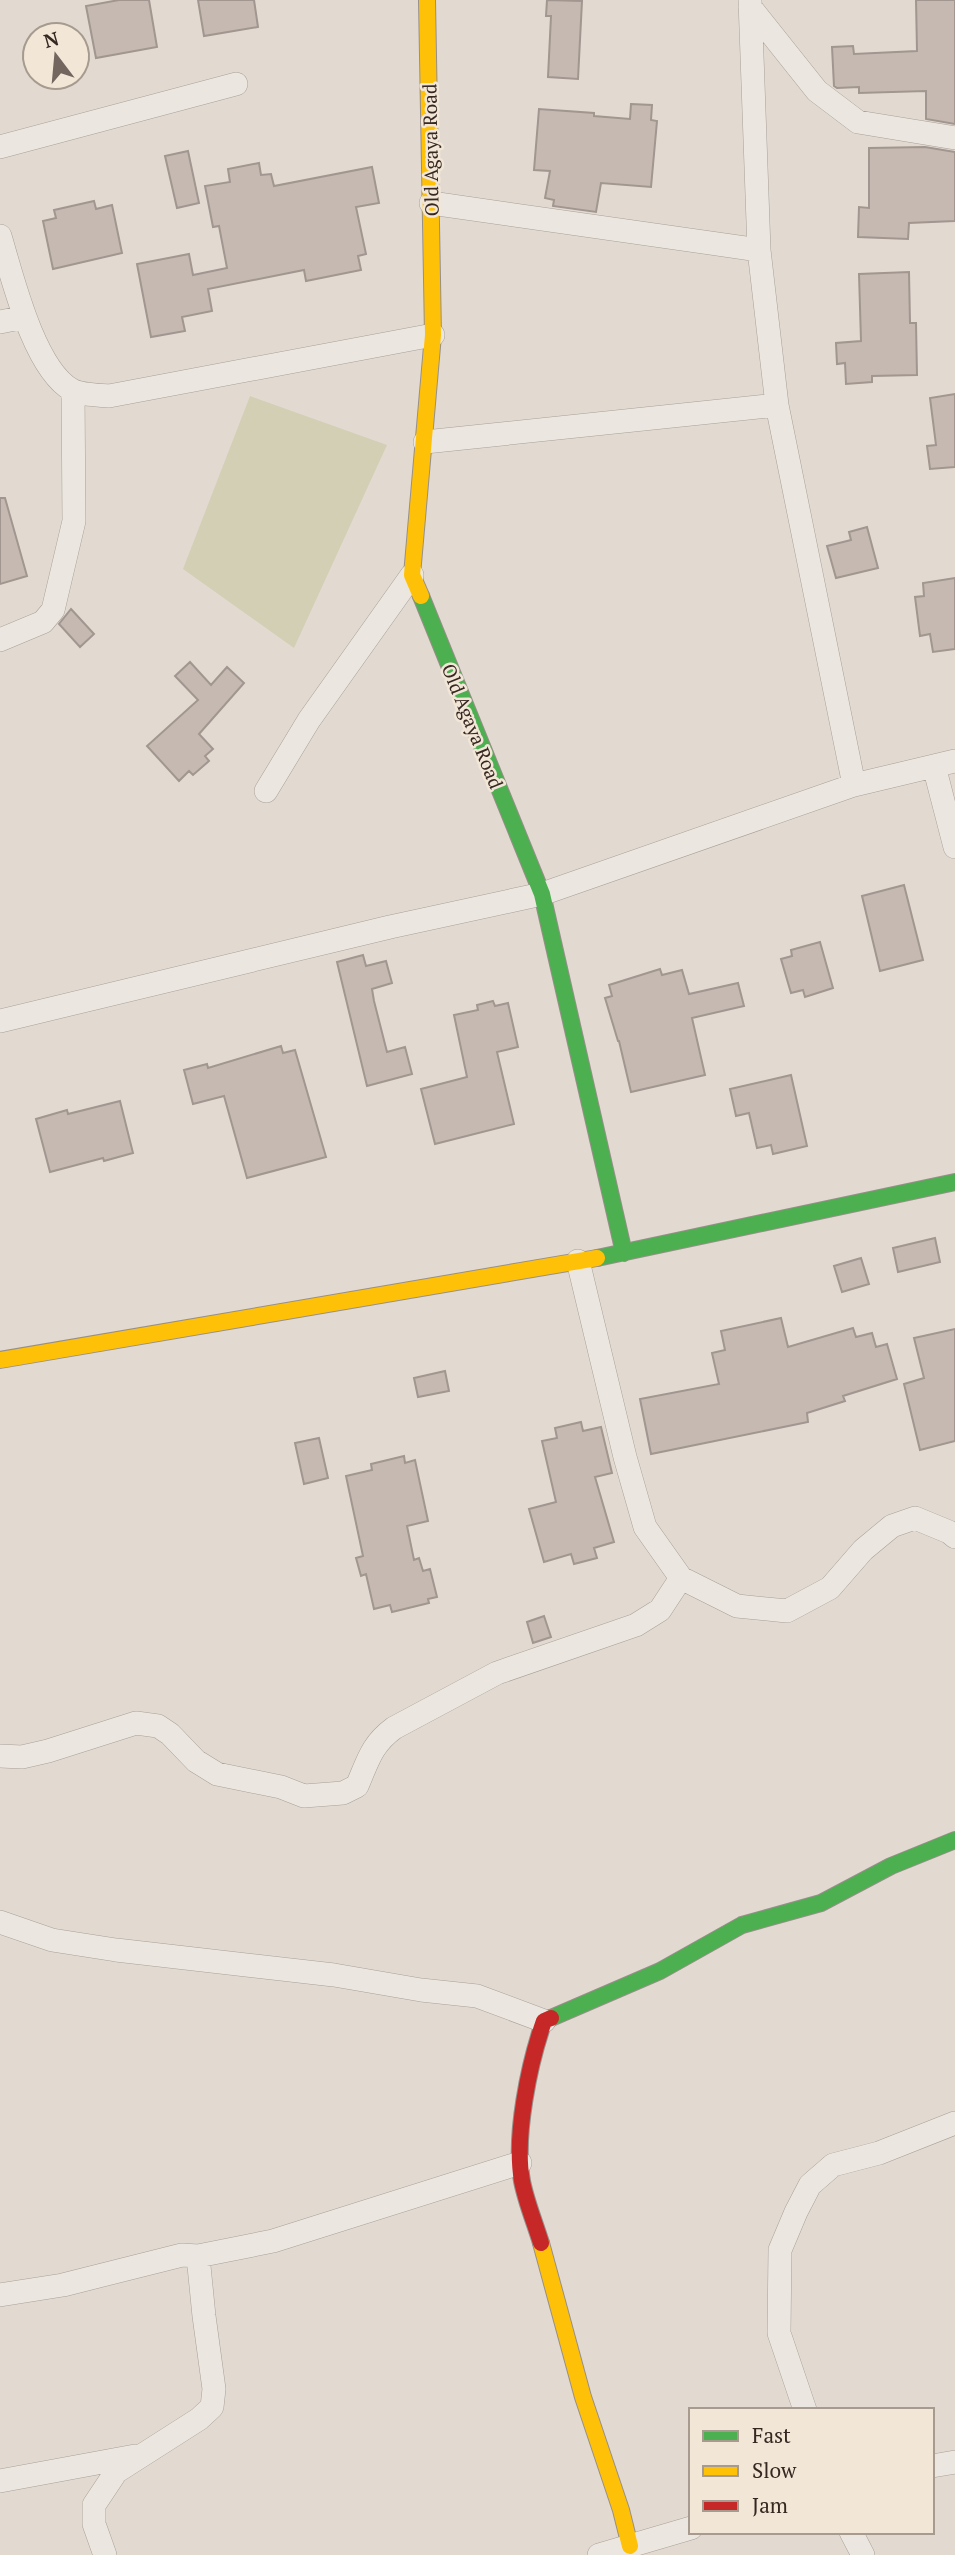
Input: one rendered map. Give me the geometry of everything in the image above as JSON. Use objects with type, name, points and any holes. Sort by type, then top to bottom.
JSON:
[{"type":"street","name":"Old Agaya Road","points":[[427,0],[433,335],[412,575],[542,894],[624,1253]]},
{"type":"street","points":[[750,4],[817,91],[858,122],[955,138]]},
{"type":"street","points":[[750,4],[759,250],[777,405],[854,785]]},
{"type":"street","points":[[0,147],[236,85]]},
{"type":"street","points":[[431,203],[759,250]]},
{"type":"street","points":[[0,236],[25,317],[53,374],[73,391],[109,396],[433,335]]},
{"type":"street","points":[[0,322],[25,317]]},
{"type":"street","points":[[0,640],[43,622],[53,610],[74,521],[73,391]]},
{"type":"street","points":[[425,442],[777,405]]},
{"type":"street","points":[[266,791],[309,720],[412,575]]},
{"type":"street","points":[[0,1021],[377,930],[542,894],[854,785],[944,764],[955,847]]},
{"type":"street","points":[[0,1360],[624,1253],[955,1182]]},
{"type":"street","points":[[578,1261],[625,1457],[645,1527],[681,1578],[737,1606],[787,1611],[830,1588],[863,1550],[892,1526],[915,1518],[955,1537]]},
{"type":"street","points":[[0,1756],[22,1757],[48,1751],[136,1723],[159,1726],[196,1761],[217,1774],[281,1787],[304,1796],[343,1793],[356,1786],[369,1755],[380,1739],[394,1728],[497,1673],[636,1625],[660,1610],[681,1578]]},
{"type":"street","points":[[0,1922],[52,1940],[116,1950],[334,1975],[421,1990],[477,1996],[544,2021],[660,1971],[742,1925],[821,1903],[891,1866],[955,1840]]},
{"type":"street","points":[[544,2021],[536,2042],[523,2124],[520,2163],[522,2181],[557,2295],[583,2397],[631,2546]]},
{"type":"street","points":[[805,2408],[779,2333],[780,2250],[810,2185],[833,2165],[879,2153],[955,2123]]},
{"type":"street","points":[[0,2295],[64,2285],[182,2255],[198,2256],[273,2241],[520,2163]]},
{"type":"street","points":[[105,2555],[94,2524],[94,2505],[116,2472],[199,2419],[212,2407],[214,2389],[198,2256]]},
{"type":"street","points":[[0,2481],[141,2455]]},
{"type":"street","points":[[934,2466],[955,2462]]},
{"type":"street","points":[[599,2555],[689,2529]]},
{"type":"street","points":[[852,2534],[863,2555]]},
{"type":"shaded area","points":[[250,396],[387,445],[294,648],[183,569]]},
{"type":"building","points":[[119,0],[149,0],[157,47],[96,58],[86,6]]},
{"type":"building","points":[[198,0],[254,0],[258,27],[204,36]]},
{"type":"building","points":[[547,0],[582,1],[578,79],[548,77],[551,16],[546,16]]},
{"type":"building","points":[[916,0],[955,0],[955,124],[926,119],[926,91],[859,93],[859,87],[834,86],[832,47],[853,46],[854,54],[917,51]]},
{"type":"building","points":[[631,104],[652,105],[651,120],[657,121],[651,187],[601,183],[596,212],[553,206],[554,200],[545,198],[550,171],[534,170],[539,109],[630,119]]},
{"type":"building","points":[[925,147],[955,152],[955,221],[909,223],[908,239],[858,237],[859,207],[869,208],[869,148]]},
{"type":"building","points":[[188,151],[199,203],[177,208],[165,156]]},
{"type":"building","points":[[259,163],[261,175],[271,174],[274,186],[372,167],[379,203],[356,207],[366,254],[358,256],[361,270],[306,281],[304,270],[208,289],[212,311],[182,317],[185,331],[151,337],[137,264],[189,254],[193,275],[227,268],[219,226],[213,227],[205,186],[230,182],[228,169]]},
{"type":"building","points":[[94,201],[96,209],[112,205],[122,253],[53,269],[43,221],[56,218],[54,210]]},
{"type":"building","points":[[909,272],[910,323],[916,323],[917,375],[872,376],[872,382],[846,384],[845,363],[837,364],[836,343],[861,341],[859,274]]},
{"type":"building","points":[[955,394],[955,467],[930,469],[927,446],[936,445],[930,398]]},
{"type":"building","points":[[0,498],[5,498],[27,576],[0,584]]},
{"type":"building","points":[[867,527],[878,568],[836,578],[827,546],[851,540],[849,532]]},
{"type":"building","points":[[955,578],[955,649],[933,652],[930,634],[920,636],[915,597],[924,596],[923,583]]},
{"type":"building","points":[[71,609],[94,634],[80,647],[59,624]]},
{"type":"building","points":[[190,662],[211,685],[227,667],[244,683],[199,734],[213,749],[205,756],[209,761],[193,775],[189,771],[179,781],[147,746],[198,700],[175,676]]},
{"type":"building","points":[[904,885],[923,960],[880,971],[862,896]]},
{"type":"building","points":[[820,942],[833,988],[805,997],[803,990],[791,993],[781,959],[792,956],[791,950]]},
{"type":"building","points":[[363,955],[366,966],[386,961],[392,983],[372,989],[374,1001],[387,1052],[405,1047],[412,1074],[367,1086],[337,962]]},
{"type":"building","points":[[660,969],[662,975],[682,970],[689,994],[738,983],[744,1006],[692,1018],[705,1075],[631,1092],[605,998],[612,996],[609,985]]},
{"type":"building","points":[[493,1001],[495,1006],[508,1003],[518,1047],[497,1052],[514,1124],[435,1144],[421,1089],[467,1077],[454,1015],[478,1010],[477,1005]]},
{"type":"building","points":[[281,1046],[283,1053],[295,1050],[326,1157],[247,1178],[224,1096],[193,1104],[184,1070],[207,1064],[208,1068]]},
{"type":"building","points":[[791,1075],[807,1146],[773,1154],[771,1145],[757,1148],[749,1113],[736,1116],[730,1089]]},
{"type":"building","points":[[120,1101],[133,1153],[50,1172],[36,1119],[67,1110],[68,1114]]},
{"type":"building","points":[[935,1238],[940,1262],[898,1272],[893,1248]]},
{"type":"building","points":[[861,1258],[869,1284],[842,1292],[834,1266]]},
{"type":"building","points":[[781,1318],[788,1347],[853,1328],[856,1337],[872,1333],[876,1347],[887,1344],[897,1379],[843,1396],[845,1401],[807,1413],[808,1422],[651,1454],[640,1399],[719,1384],[712,1353],[725,1350],[721,1331]]},
{"type":"building","points":[[955,1329],[955,1441],[920,1450],[904,1384],[924,1378],[914,1338]]},
{"type":"building","points":[[445,1371],[449,1391],[418,1397],[414,1378]]},
{"type":"building","points":[[581,1422],[583,1431],[601,1427],[612,1473],[595,1477],[614,1542],[594,1548],[597,1558],[574,1564],[571,1554],[544,1562],[529,1509],[556,1502],[542,1441],[557,1438],[555,1428]]},
{"type":"building","points":[[319,1438],[328,1478],[304,1484],[295,1443]]},
{"type":"building","points":[[404,1456],[405,1463],[415,1460],[428,1521],[407,1526],[414,1560],[419,1558],[423,1571],[430,1569],[437,1597],[428,1599],[429,1603],[392,1612],[390,1605],[374,1609],[366,1574],[361,1576],[356,1558],[363,1556],[346,1476],[372,1470],[371,1464]]},
{"type":"building","points":[[544,1616],[551,1637],[533,1643],[527,1622]]},
{"type":"traffic: fast","points":[[421,596],[542,894],[624,1253]]},
{"type":"traffic: fast","points":[[597,1258],[955,1182]]},
{"type":"traffic: fast","points":[[551,2018],[660,1971],[742,1925],[821,1903],[891,1866],[955,1840]]},
{"type":"traffic: slow","points":[[421,596],[412,575],[433,335],[427,0]]},
{"type":"traffic: slow","points":[[0,1360],[597,1258]]},
{"type":"traffic: slow","points":[[541,2243],[583,2397],[621,2510],[630,2546]]},
{"type":"traffic: jam","points":[[541,2243],[522,2181],[520,2143],[524,2100],[533,2058],[544,2021],[551,2018]]}]
